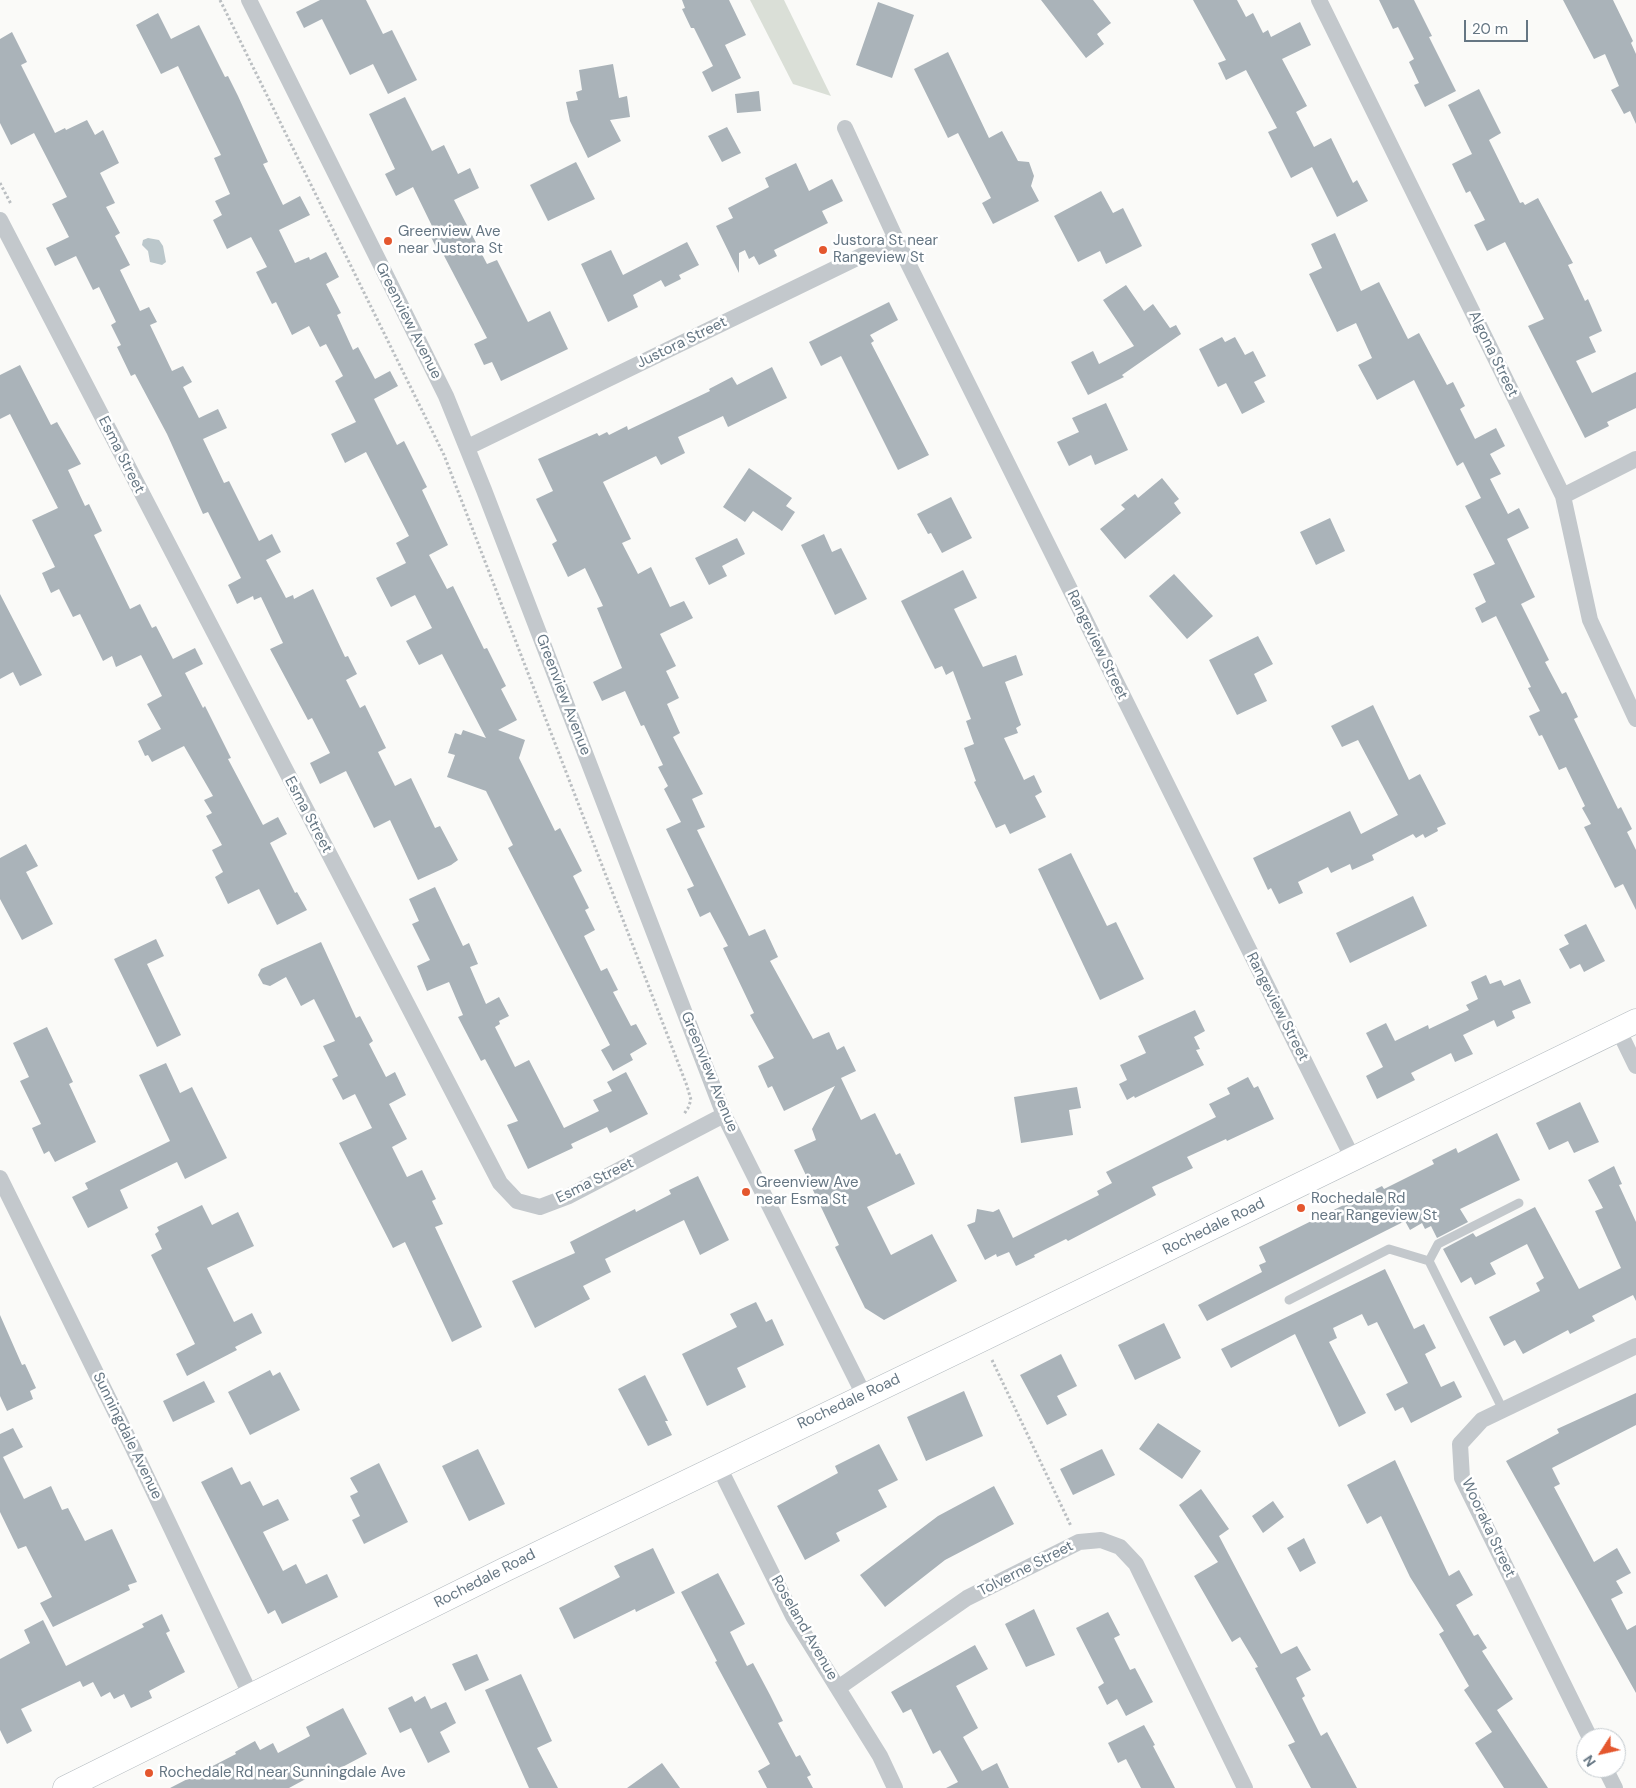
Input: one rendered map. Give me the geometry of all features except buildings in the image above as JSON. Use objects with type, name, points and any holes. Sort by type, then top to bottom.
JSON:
[{"type":"main road","name":"Rochedale Road","points":[[65,1788],[718,1466],[1627,1025]]},
{"type":"street","name":"Greenview Avenue","points":[[249,0],[446,396],[468,447],[724,1115],[864,1395]]},
{"type":"street","name":"Algona Street","points":[[1319,0],[1562,496],[1590,620],[1636,719]]},
{"type":"street","name":"Rangeview Street","points":[[845,128],[896,239],[1353,1159]]},
{"type":"street","name":"Esma Street","points":[[0,220],[500,1183],[517,1201],[540,1207],[569,1196],[724,1115]]},
{"type":"street","name":"Justora Street","points":[[468,447],[896,239]]},
{"type":"street","points":[[1562,496],[1636,459]]},
{"type":"street","points":[[1627,1025],[1636,1066]]},
{"type":"street","name":"Sunningdale Avenue","points":[[0,1178],[132,1446],[251,1696]]},
{"type":"street","name":"Wooraka Street","points":[[1585,1728],[1462,1478],[1460,1444],[1482,1420],[1636,1346]]},
{"type":"street","name":"Roseland Avenue","points":[[718,1466],[793,1616],[880,1756],[895,1788]]},
{"type":"street","name":"Tolverne Street","points":[[838,1688],[967,1598],[1079,1542],[1101,1540],[1120,1547],[1136,1564],[1245,1788]]},
{"type":"lane","points":[[1429,1261],[1438,1244],[1519,1204]]},
{"type":"lane","points":[[1289,1300],[1389,1249],[1429,1261],[1503,1410]]},
{"type":"path","points":[[220,0],[444,455],[687,1086],[690,1100],[688,1108],[682,1116]]},
{"type":"path","points":[[0,183],[14,209]]},
{"type":"path","points":[[992,1360],[1079,1542]]},
{"type":"shaded area","points":[[750,0],[784,0],[831,96],[793,84]]},
{"type":"shaded area","points":[[148,238],[159,240],[163,246],[166,262],[162,265],[150,262],[148,251],[142,245],[143,240]]},
{"type":"place","name":"Greenview Ave near Justora St","points":[[388,241]]},
{"type":"place","name":"Justora St near Rangeview St","points":[[823,250]]},
{"type":"place","name":"Greenview Ave near Esma St","points":[[746,1192]]},
{"type":"place","name":"Rochedale Rd near Rangeview St","points":[[1301,1208]]},
{"type":"place","name":"Rochedale Rd near Sunningdale Ave","points":[[149,1773]]}]
